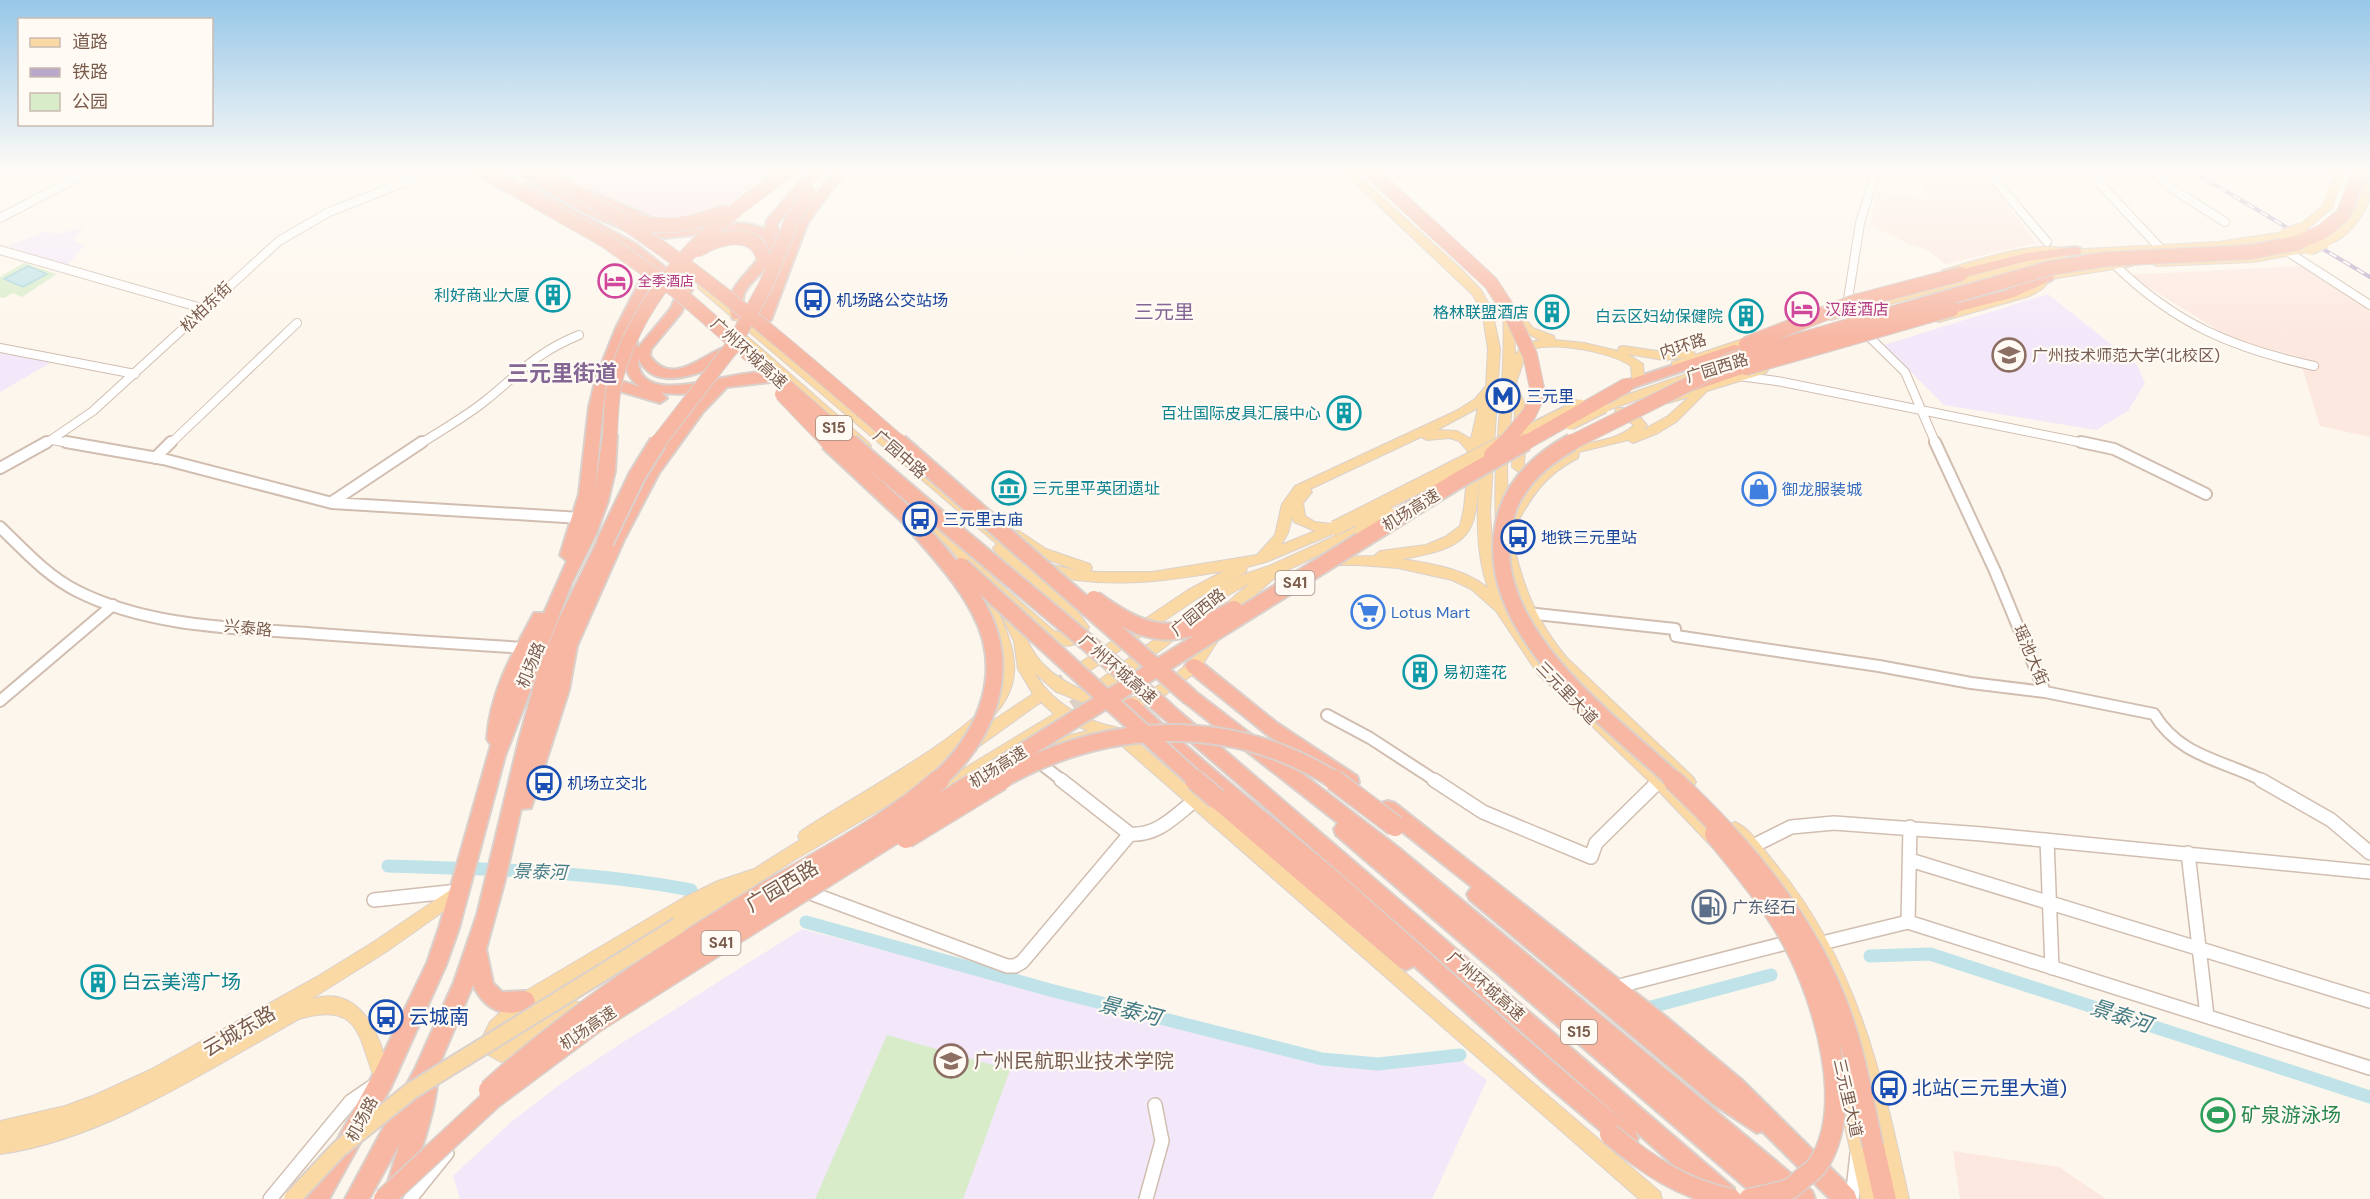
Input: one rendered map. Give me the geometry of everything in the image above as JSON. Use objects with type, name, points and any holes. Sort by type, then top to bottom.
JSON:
[{"type":"highway","name":"广州环城高速","points":[[582,227],[623,252],[678,292],[739,348],[932,514],[1089,642],[1730,1199]]},
{"type":"highway","name":"广园中路","points":[[596,227],[645,257],[685,290]]},
{"type":"highway","points":[[625,227],[647,232],[676,234],[731,227]]},
{"type":"highway","name":"广州环城高速","points":[[636,227],[690,265],[986,517],[1492,958],[1776,1199]]},
{"type":"highway","name":"机场路","points":[[316,1199],[383,1078],[436,965],[496,756],[564,582],[588,534],[600,501],[607,471],[616,377],[638,343],[647,309],[673,270],[695,244],[715,227]]},
{"type":"highway","points":[[748,227],[757,228],[772,240],[774,254],[770,274]]},
{"type":"highway","points":[[770,227],[774,232],[783,234],[798,232]]},
{"type":"highway","name":"机场路","points":[[356,1199],[431,1062],[476,947],[504,846],[532,725],[557,643],[637,476],[654,448],[739,348],[789,227]]},
{"type":"highway","points":[[764,320],[801,227]]},
{"type":"highway","points":[[1425,227],[1478,278],[1502,306],[1525,342],[1536,373],[1537,395],[1533,409],[1509,439],[1455,482]]},
{"type":"highway","points":[[1728,349],[2053,260],[2097,254],[2239,247],[2283,239],[2311,227]]},
{"type":"highway","points":[[1885,1199],[1846,1031],[1831,987],[1805,934],[1779,893],[1746,853],[1637,745],[1557,671],[1528,636],[1508,598],[1502,574],[1499,548],[1507,508],[1519,486],[1538,466],[1566,445],[1741,356],[2042,270],[2107,259],[2250,252],[2305,240],[2329,227]]},
{"type":"highway","points":[[673,270],[707,243],[730,238],[751,240],[760,246],[764,251],[764,260],[735,296],[734,304],[738,316]]},
{"type":"highway","points":[[1728,349],[1854,302],[2027,257],[2074,251]]},
{"type":"highway","points":[[496,756],[496,734],[503,698],[524,648],[564,582],[568,553],[587,494],[596,407],[601,386],[617,340],[649,276],[650,268],[645,257]]},
{"type":"highway","points":[[1655,400],[1746,368],[2009,294],[2047,277]]},
{"type":"highway","points":[[685,290],[681,306],[638,343],[629,360],[638,377],[654,387],[683,391],[747,378],[770,377]]},
{"type":"highway","points":[[638,343],[648,365],[660,371],[672,373],[701,368],[739,348],[803,418],[911,513],[1098,693],[1200,784],[1629,1150],[1658,1172],[1684,1186],[1730,1199]]},
{"type":"highway","name":"内环路","points":[[1640,379],[1728,349]]},
{"type":"highway","name":"机场高速","points":[[397,1195],[475,1114],[544,1059],[801,889],[1455,482],[1493,463],[1602,398],[1640,379]]},
{"type":"highway","points":[[532,725],[620,534],[652,472],[702,403],[724,382]]},
{"type":"highway","points":[[601,386],[617,385],[657,398],[702,403]]},
{"type":"highway","points":[[397,1195],[488,1090],[561,1026],[652,963],[896,812],[930,788],[964,752],[978,731],[991,700],[995,668],[991,635],[983,613],[967,588],[911,513]]},
{"type":"highway","points":[[986,517],[1125,622],[1147,630],[1169,633],[1209,623],[1330,551],[1405,514]]},
{"type":"highway","points":[[504,846],[527,794],[560,690],[569,644]]},
{"type":"highway","points":[[1194,666],[1270,728],[1365,792],[1652,1018],[1734,1088],[1846,1199]]},
{"type":"highway","points":[[1191,697],[1392,854],[1804,1199]]},
{"type":"highway","points":[[1131,705],[1160,735],[1359,904],[1609,1124],[1710,1199]]},
{"type":"highway","points":[[801,889],[888,848],[1001,781],[1054,754],[1116,736],[1160,732],[1226,737],[1281,754],[1324,774],[1356,795],[1724,1098],[1799,1152]]},
{"type":"highway","points":[[1637,745],[1707,825],[1765,897],[1788,932],[1807,970],[1826,1028],[1833,1062],[1836,1097],[1833,1128],[1826,1148],[1810,1174],[1795,1186],[1767,1197],[1749,1199]]},
{"type":"highway","points":[[476,947],[485,992],[490,998],[512,1004],[525,1001]]},
{"type":"highway","points":[[397,1195],[424,1102],[431,1062]]},
{"type":"main road","points":[[574,227],[649,276]]},
{"type":"main road","name":"广园中路","points":[[620,227],[665,256],[738,316],[995,538],[1018,555],[1046,568],[1087,576],[1134,578],[1177,575],[1261,559]]},
{"type":"main road","name":"三元里大道","points":[[1409,227],[1457,271],[1483,301],[1490,323],[1494,349],[1484,512],[1489,569],[1503,611],[1543,670],[1659,781],[1726,851],[1756,887],[1794,941],[1811,975],[1829,1024],[1870,1199]]},
{"type":"main road","points":[[1435,227],[1496,282],[1506,297]]},
{"type":"main road","name":"广园西路","points":[[1506,297],[1524,327],[1546,338],[1664,356],[1728,349],[1780,331],[2074,251],[2228,244],[2284,235],[2303,227]]},
{"type":"main road","name":"广园西路","points":[[1080,669],[1193,594],[1261,559],[1339,533],[1362,529],[1604,407],[1684,378],[1839,332],[2047,277],[2115,265],[2244,260],[2291,254],[2325,242],[2348,227]]},
{"type":"main road","points":[[2228,244],[2242,251],[2244,260]]},
{"type":"main road","points":[[1780,331],[1805,315],[1848,299],[2008,255],[2041,250],[2074,251]]},
{"type":"main road","points":[[1604,407],[1653,403],[1738,376],[2019,297],[2038,287],[2047,277]]},
{"type":"main road","name":"广园中路","points":[[685,290],[953,524],[964,538],[983,576]]},
{"type":"main road","points":[[1863,295],[1905,297]]},
{"type":"main road","name":"三元里大道","points":[[1506,297],[1510,337],[1510,383],[1501,483],[1505,538],[1517,589],[1527,613],[1544,641],[1561,661],[1674,768],[1752,847],[1798,906],[1821,943],[1854,1019],[1900,1199]]},
{"type":"main road","points":[[764,320],[776,348],[803,354]]},
{"type":"main road","points":[[764,320],[998,522],[1041,552],[1080,567],[1134,578]]},
{"type":"main road","points":[[1812,355],[1839,332]]},
{"type":"main road","points":[[1604,407],[1634,418],[1641,425],[1640,429],[1626,436],[1565,452],[1531,474],[1525,474],[1518,467],[1521,410],[1510,383],[1525,349],[1539,343],[1624,355],[1637,364],[1640,379]]},
{"type":"main road","points":[[803,354],[812,378]]},
{"type":"main road","points":[[770,377],[800,389]]},
{"type":"main road","points":[[770,377],[873,471],[911,513],[961,551],[1023,647],[1045,675],[1068,692],[1101,702],[1131,705],[1156,694],[1194,666],[1226,615],[1274,570]]},
{"type":"main road","name":"广园西路","points":[[1099,688],[1160,643],[1220,593],[1244,580],[1274,570],[1339,533],[1593,399],[1640,379]]},
{"type":"main road","points":[[1476,459],[1473,448],[1463,438],[1450,432],[1436,432],[1327,482],[1300,497],[1296,509],[1299,519],[1319,528],[1339,533],[1348,551],[1376,556],[1408,553],[1446,543],[1465,528],[1471,498],[1476,459],[1481,417],[1491,388]]},
{"type":"main road","points":[[1261,559],[1281,537],[1286,521],[1287,502],[1299,489],[1460,414],[1475,405],[1491,388]]},
{"type":"main road","points":[[1505,538],[1522,500],[1539,477],[1552,466],[1573,455],[1632,440],[1650,432],[1685,409],[1703,388]]},
{"type":"main road","points":[[854,414],[877,419]]},
{"type":"main road","points":[[839,423],[841,443]]},
{"type":"main road","points":[[926,461],[926,478]]},
{"type":"main road","points":[[873,471],[900,477]]},
{"type":"main road","points":[[1471,498],[1489,569]]},
{"type":"main road","points":[[911,513],[926,500]]},
{"type":"main road","points":[[983,576],[1049,635],[1058,640],[1066,640],[1074,638],[1081,632],[1082,627],[1074,615],[1012,563],[1000,549],[995,538]]},
{"type":"main road","points":[[790,854],[820,825],[946,746],[993,709],[1001,698],[1007,684],[1008,674],[998,627],[961,551]]},
{"type":"main road","points":[[1226,615],[1260,602],[1326,563],[1341,560],[1413,567],[1456,575],[1480,588],[1503,611]]},
{"type":"main road","points":[[983,576],[991,598]]},
{"type":"main road","points":[[983,576],[1004,606],[1023,647],[1024,667],[1039,690],[1069,716],[1091,728],[1117,733],[1653,1199]]},
{"type":"main road","name":"广园西路","points":[[292,1199],[339,1149],[401,1098],[790,854],[931,772],[1035,699]]},
{"type":"main road","name":"广园西路","points":[[397,1195],[435,1148],[489,1097],[572,1025],[622,988],[723,923],[801,889],[921,803],[1056,719]]},
{"type":"main road","points":[[681,977],[801,889],[840,878],[1054,745],[1071,739],[1117,733],[1142,732],[1160,735]]},
{"type":"main road","points":[[622,988],[580,1005],[511,1051],[503,1054],[496,1052],[490,1044],[496,1028],[525,1001],[711,891],[759,874]]},
{"type":"main road","points":[[801,889],[840,878]]},
{"type":"main road","name":"云城东路","points":[[0,1130],[38,1123],[73,1112],[146,1082],[332,978],[393,940],[459,891]]},
{"type":"main road","points":[[681,977],[723,923]]},
{"type":"main road","name":"云城东路","points":[[0,1145],[66,1128],[131,1102],[308,1007],[329,1005],[356,1015],[371,1037],[383,1078]]},
{"type":"street","name":"松柏东街","points":[[0,468],[52,440],[93,411],[268,249],[302,227]]},
{"type":"street","points":[[1848,299],[1859,227]]},
{"type":"street","points":[[2035,227],[2048,242]]},
{"type":"street","points":[[2140,227],[2160,248]]},
{"type":"street","points":[[0,250],[205,309]]},
{"type":"street","points":[[2291,254],[2370,305]]},
{"type":"street","points":[[2115,265],[2132,283],[2222,339],[2247,349],[2314,366]]},
{"type":"street","points":[[155,458],[297,323]]},
{"type":"street","name":"瑶池大街","points":[[1858,327],[1905,372],[1995,572],[2045,692],[2154,714],[2171,740],[2255,776],[2278,789],[2334,822],[2370,853]]},
{"type":"street","points":[[332,503],[485,401],[520,369],[552,346],[579,335]]},
{"type":"street","points":[[1756,338],[1758,343],[1770,352]]},
{"type":"street","points":[[0,348],[135,374]]},
{"type":"street","points":[[1738,376],[1776,381],[1921,409],[2114,449],[2206,494]]},
{"type":"street","points":[[52,440],[155,458],[332,503],[581,518]]},
{"type":"street","points":[[1505,538],[1518,467]]},
{"type":"street","name":"兴泰路","points":[[0,527],[66,584],[77,591],[113,605],[174,618],[241,627],[524,648]]},
{"type":"street","points":[[0,700],[113,605]]},
{"type":"street","points":[[1527,613],[1675,629],[1676,636],[2045,692]]},
{"type":"street","points":[[1327,715],[1370,738],[1483,812],[1591,857],[1596,843],[1659,781]]},
{"type":"street","points":[[1033,758],[1130,834],[1140,836],[1153,833],[1194,801]]},
{"type":"street","points":[[1726,851],[1752,847],[1780,831],[1805,824],[1834,823],[1910,827],[2370,872]]},
{"type":"street","points":[[1908,922],[1910,827]]},
{"type":"street","points":[[801,889],[1007,966],[1015,966],[1022,962],[1130,834]]},
{"type":"street","points":[[2047,840],[2052,968]]},
{"type":"street","points":[[2188,853],[2207,1016]]},
{"type":"street","points":[[1910,860],[2370,1000]]},
{"type":"street","points":[[374,900],[459,891]]},
{"type":"street","points":[[1821,943],[1908,922],[2370,1068]]},
{"type":"street","points":[[1623,985],[1794,941]]},
{"type":"street","points":[[397,1195],[518,1090],[596,1033],[681,977]]},
{"type":"street","points":[[270,1199],[351,1101],[383,1078]]},
{"type":"street","points":[[1146,1199],[1162,1141],[1155,1105]]},
{"type":"street","points":[[1852,1199],[1853,1173],[1859,1145]]},
{"type":"street","points":[[1891,1161],[1908,1199]]},
{"type":"shaded area","points":[[83,227],[74,241],[84,246],[67,265],[7,246],[46,231],[57,234]]},
{"type":"shaded area","points":[[1875,227],[2024,227],[2036,243],[1945,264],[1928,250],[1911,245]]},
{"type":"shaded area","points":[[2302,266],[2370,311],[2370,437],[2320,426],[2299,357],[2232,339],[2129,275]]},
{"type":"shaded area","name":"广州技术师范大学(北校区)","points":[[2048,294],[2137,365],[2145,383],[2128,411],[2096,430],[1944,405],[1884,345]]},
{"type":"shaded area","points":[[0,353],[52,362],[0,392]]},
{"type":"shaded area","name":"广州民航职业技术学院","points":[[802,929],[1322,1065],[1376,1067],[1458,1058],[1487,1080],[1432,1199],[460,1199],[453,1176],[511,1122],[563,1082],[617,1046]]},
{"type":"shaded area","points":[[1953,1151],[2059,1167],[2106,1199],[1960,1199]]},
{"type":"green space","points":[[24,263],[57,274],[22,297],[13,293],[4,298],[0,297],[0,277]]},
{"type":"green space","points":[[887,1035],[1010,1070],[963,1199],[815,1199]]},
{"type":"water","points":[[28,266],[47,274],[23,287],[4,279]]},
{"type":"waterway","name":"景泰河","points":[[388,866],[578,875],[691,890]]},
{"type":"waterway","name":"景泰河","points":[[806,922],[1050,990],[1322,1059],[1378,1064],[1460,1055]]},
{"type":"waterway","name":"景泰河","points":[[1870,956],[1930,954],[2370,1097]]},
{"type":"waterway","name":"景泰河","points":[[1651,1007],[1771,975]]},
{"type":"tunnel","points":[[1035,699],[1080,670]]},
{"type":"tunnel","points":[[1056,719],[1096,691]]},
{"type":"railway","points":[[2286,227],[2370,277]]},
{"type":"place","name":"全季酒店","points":[[615,281]]},
{"type":"place","name":"利好商业大厦","points":[[553,295]]},
{"type":"place","name":"机场路公交站场","points":[[813,300]]},
{"type":"place","name":"汉庭酒店","points":[[1802,309]]},
{"type":"place","name":"格林联盟酒店","points":[[1552,312]]},
{"type":"place","name":"白云区妇幼保健院","points":[[1746,316]]},
{"type":"place","name":"广州技术师范大学(北校区)","points":[[2009,355]]},
{"type":"place","name":"三元里","points":[[1503,396]]},
{"type":"place","name":"百壮国际皮具汇展中心","points":[[1344,413]]},
{"type":"place","name":"三元里平英团遗址","points":[[1009,488]]},
{"type":"place","name":"御龙服装城","points":[[1759,489]]},
{"type":"place","name":"三元里古庙","points":[[920,519]]},
{"type":"place","name":"地铁三元里站","points":[[1518,537]]},
{"type":"place","name":"Lotus Mart","points":[[1368,612]]},
{"type":"place","name":"易初莲花","points":[[1420,672]]},
{"type":"place","name":"机场立交北","points":[[544,783]]},
{"type":"place","name":"广东经石","points":[[1709,907]]},
{"type":"place","name":"白云美湾广场","points":[[98,982]]},
{"type":"place","name":"云城南","points":[[386,1017]]},
{"type":"place","name":"广州民航职业技术学院","points":[[951,1061]]},
{"type":"place","name":"北站(三元里大道)","points":[[1889,1088]]},
{"type":"place","name":"矿泉游泳场","points":[[2218,1115]]},
{"type":"district","name":"三元里","points":[[1164,312]]},
{"type":"district","name":"三元里街道","points":[[562,373]]}]
